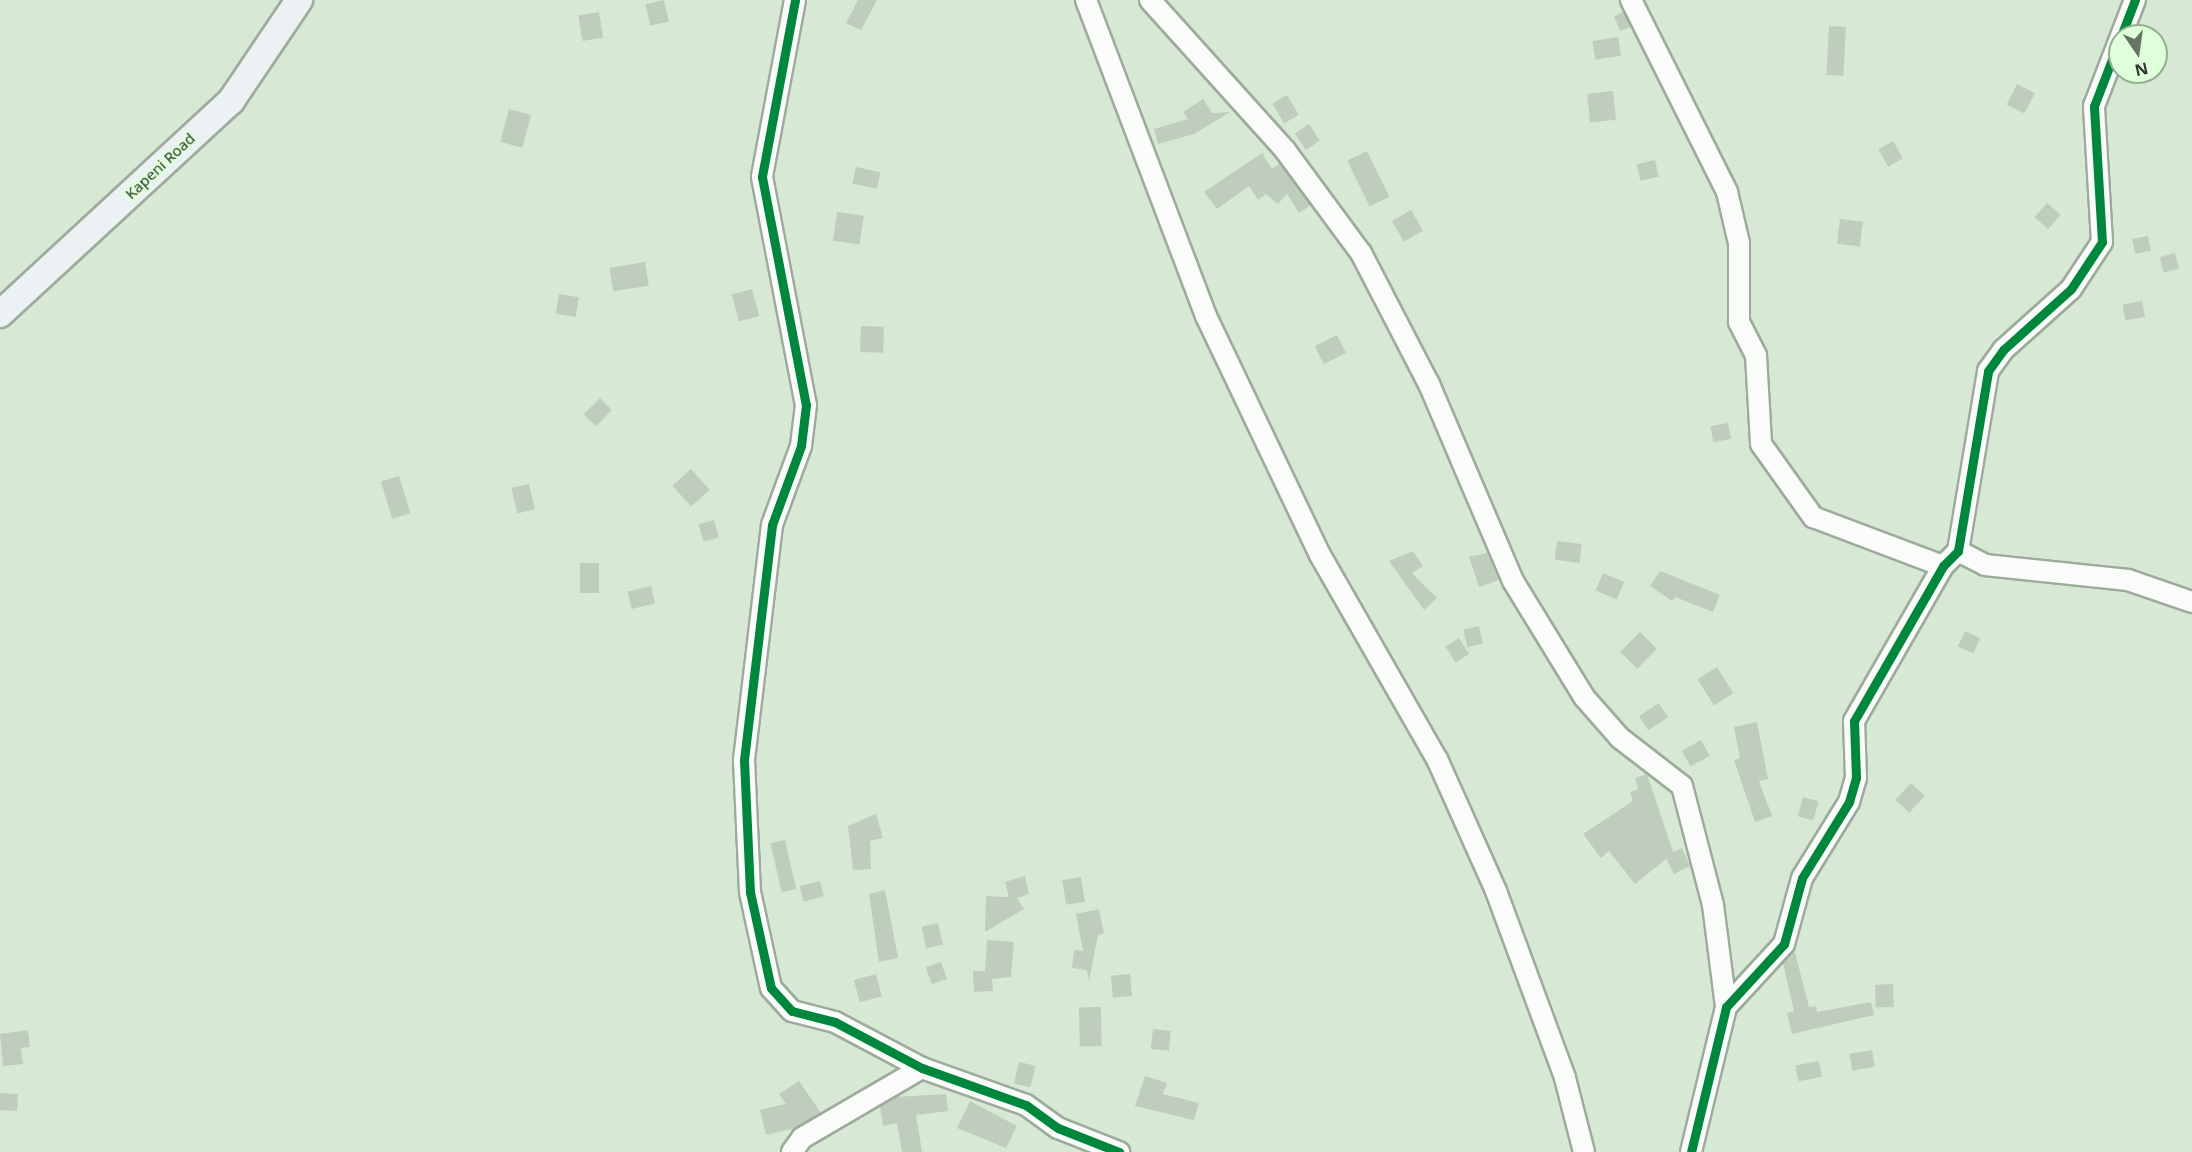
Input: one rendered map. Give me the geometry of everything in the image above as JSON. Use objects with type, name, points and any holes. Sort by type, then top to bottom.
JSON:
[{"type":"main road","name":"Kapeni Road","points":[[0,314],[231,101],[299,0]]},
{"type":"street","points":[[795,0],[762,177],[806,405],[801,446],[772,525],[744,760],[750,892],[771,988],[781,1004],[835,1022],[922,1068],[1026,1104],[1058,1128],[1119,1152]]},
{"type":"street","points":[[1086,0],[1206,316],[1320,555],[1437,759],[1496,891],[1565,1078],[1584,1152]]},
{"type":"street","points":[[1150,0],[1285,150],[1361,254],[1429,384],[1514,581],[1584,697],[1620,738],[1682,786],[1713,905],[1726,1007],[1691,1152]]},
{"type":"street","points":[[1631,0],[1726,192],[1739,243],[1739,322],[1756,356],[1759,432],[1766,453],[1788,474],[1813,517],[1943,566]]},
{"type":"street","points":[[1726,1007],[1784,944],[1802,878],[1849,802],[1856,778],[1854,721],[1943,566],[1958,551],[1988,371],[2010,343],[2071,289],[2102,242],[2094,106],[2135,0]]},
{"type":"street","points":[[1958,551],[1985,566],[2128,580],[2192,602]]},
{"type":"street","points":[[792,1152],[802,1138],[922,1068]]},
{"type":"building","points":[[664,0],[669,21],[650,26],[645,4]]},
{"type":"building","points":[[858,0],[877,0],[861,30],[846,23]]},
{"type":"building","points":[[599,12],[603,38],[582,41],[578,15]]},
{"type":"building","points":[[1623,12],[1631,27],[1620,31],[1614,16]]},
{"type":"building","points":[[1829,26],[1846,27],[1843,76],[1826,75]]},
{"type":"building","points":[[1618,37],[1621,56],[1595,60],[1592,41]]},
{"type":"building","points":[[2017,84],[2035,93],[2024,114],[2007,104]]},
{"type":"building","points":[[1613,91],[1616,120],[1590,123],[1587,94]]},
{"type":"building","points":[[1287,95],[1299,115],[1284,123],[1272,104]]},
{"type":"building","points":[[1203,99],[1212,113],[1230,112],[1194,134],[1158,144],[1154,129],[1188,119],[1183,112]]},
{"type":"building","points":[[509,109],[531,115],[522,148],[500,142]]},
{"type":"building","points":[[1309,124],[1320,141],[1306,150],[1295,133]]},
{"type":"building","points":[[1893,141],[1903,158],[1888,167],[1878,150]]},
{"type":"building","points":[[1367,151],[1389,197],[1370,206],[1347,161]]},
{"type":"building","points":[[1262,153],[1272,169],[1280,163],[1311,205],[1299,213],[1287,194],[1278,204],[1266,194],[1258,200],[1249,186],[1217,209],[1204,192]]},
{"type":"building","points":[[1655,160],[1659,177],[1640,181],[1636,164]]},
{"type":"building","points":[[856,167],[880,172],[877,189],[852,184]]},
{"type":"building","points":[[2047,203],[2061,215],[2048,229],[2035,217]]},
{"type":"building","points":[[1411,210],[1423,231],[1404,242],[1392,221]]},
{"type":"building","points":[[837,212],[864,216],[860,244],[833,241]]},
{"type":"building","points":[[1840,219],[1863,222],[1860,247],[1837,244]]},
{"type":"building","points":[[2148,236],[2151,251],[2135,254],[2132,239]]},
{"type":"building","points":[[2175,253],[2179,268],[2164,273],[2160,257]]},
{"type":"building","points":[[645,262],[649,286],[613,291],[609,268]]},
{"type":"building","points":[[752,289],[759,316],[739,321],[732,294]]},
{"type":"building","points":[[559,294],[579,297],[576,317],[556,314]]},
{"type":"building","points":[[2142,301],[2145,317],[2125,321],[2122,305]]},
{"type":"building","points":[[861,326],[884,327],[883,353],[860,352]]},
{"type":"building","points":[[1337,335],[1346,353],[1324,364],[1315,346]]},
{"type":"building","points":[[600,398],[612,410],[596,426],[584,414]]},
{"type":"building","points":[[1728,423],[1731,439],[1713,442],[1710,426]]},
{"type":"building","points":[[691,469],[710,490],[691,507],[672,486]]},
{"type":"building","points":[[399,476],[410,513],[392,519],[381,482]]},
{"type":"building","points":[[529,484],[535,509],[517,513],[511,488]]},
{"type":"building","points":[[714,520],[719,537],[704,542],[699,524]]},
{"type":"building","points":[[1557,541],[1582,544],[1579,563],[1555,560]]},
{"type":"building","points":[[1413,551],[1423,566],[1412,573],[1437,598],[1424,610],[1389,561]]},
{"type":"building","points":[[1487,553],[1499,580],[1479,587],[1469,557]]},
{"type":"building","points":[[580,563],[599,563],[599,593],[580,593]]},
{"type":"building","points":[[1660,571],[1720,595],[1713,612],[1675,597],[1672,601],[1650,586]]},
{"type":"building","points":[[1603,573],[1624,582],[1617,599],[1596,590]]},
{"type":"building","points":[[651,586],[655,604],[632,609],[628,591]]},
{"type":"building","points":[[1479,626],[1483,644],[1467,647],[1463,630]]},
{"type":"building","points":[[1965,631],[1980,638],[1973,654],[1958,646]]},
{"type":"building","points":[[1640,632],[1657,649],[1637,669],[1620,652]]},
{"type":"building","points":[[1459,638],[1469,654],[1455,663],[1445,646]]},
{"type":"building","points":[[1717,667],[1733,693],[1714,705],[1697,679]]},
{"type":"building","points":[[1659,703],[1668,717],[1648,730],[1639,716]]},
{"type":"building","points":[[1757,722],[1768,779],[1759,781],[1772,816],[1755,822],[1734,760],[1740,758],[1734,727]]},
{"type":"building","points":[[1701,740],[1710,756],[1690,766],[1682,751]]},
{"type":"building","points":[[1647,774],[1673,852],[1682,848],[1690,866],[1674,874],[1666,859],[1635,884],[1609,851],[1601,858],[1583,834],[1633,801],[1630,792],[1638,789],[1635,778]]},
{"type":"building","points":[[1911,783],[1925,796],[1909,813],[1895,800]]},
{"type":"building","points":[[1803,797],[1818,801],[1813,820],[1798,816]]},
{"type":"building","points":[[876,814],[883,838],[870,841],[871,869],[853,870],[848,826]]},
{"type":"building","points":[[785,840],[796,889],[782,892],[770,843]]},
{"type":"building","points":[[1025,876],[1029,894],[1017,898],[1024,909],[985,932],[986,896],[1009,897],[1005,882]]},
{"type":"building","points":[[1081,877],[1085,902],[1066,905],[1062,880]]},
{"type":"building","points":[[820,881],[824,897],[803,902],[800,886]]},
{"type":"building","points":[[885,890],[898,958],[879,962],[869,894]]},
{"type":"building","points":[[1099,909],[1104,933],[1098,935],[1089,981],[1087,970],[1072,968],[1074,950],[1083,951],[1076,914]]},
{"type":"building","points":[[938,923],[943,944],[926,948],[921,927]]},
{"type":"building","points":[[987,940],[1014,942],[1011,977],[992,979],[993,991],[974,992],[973,971],[985,971]]},
{"type":"building","points":[[1795,952],[1809,1007],[1816,1006],[1817,1012],[1871,1002],[1874,1015],[1792,1034],[1787,1013],[1794,1011],[1783,963]]},
{"type":"building","points":[[941,962],[947,979],[932,984],[926,967]]},
{"type":"building","points":[[876,974],[882,996],[860,1002],[854,980]]},
{"type":"building","points":[[1130,974],[1132,996],[1113,998],[1111,976]]},
{"type":"building","points":[[1893,984],[1894,1007],[1876,1008],[1875,985]]},
{"type":"building","points":[[1079,1007],[1101,1007],[1102,1046],[1080,1046]]},
{"type":"building","points":[[1153,1029],[1171,1031],[1169,1051],[1151,1049]]},
{"type":"building","points":[[28,1030],[30,1047],[21,1048],[23,1064],[3,1066],[0,1034]]},
{"type":"building","points":[[1872,1050],[1875,1067],[1852,1071],[1849,1054]]},
{"type":"building","points":[[1819,1061],[1822,1077],[1798,1081],[1795,1066]]},
{"type":"building","points":[[1019,1062],[1036,1066],[1031,1087],[1014,1083]]},
{"type":"building","points":[[1145,1076],[1167,1083],[1163,1094],[1199,1103],[1194,1120],[1135,1106]]},
{"type":"building","points":[[799,1081],[821,1113],[795,1128],[766,1135],[760,1110],[786,1104],[779,1094]]},
{"type":"building","points":[[0,1093],[18,1094],[17,1111],[0,1110]]},
{"type":"building","points":[[946,1094],[948,1111],[916,1115],[922,1152],[902,1152],[897,1123],[883,1126],[880,1106],[895,1097]]},
{"type":"building","points":[[970,1101],[1017,1126],[1006,1148],[957,1128]]},
{"type":"cycle path","points":[[795,0],[762,177],[806,405],[801,446],[772,525],[744,760],[750,892],[771,988],[792,1011],[835,1022],[922,1068],[1026,1105],[1058,1128],[1119,1152]]},
{"type":"cycle path","points":[[1691,1152],[1726,1007],[1784,944],[1802,878],[1849,802],[1856,778],[1854,721],[1943,566],[1958,551],[1988,371],[2003,350],[2071,289],[2102,242],[2094,106],[2135,0]]}]
